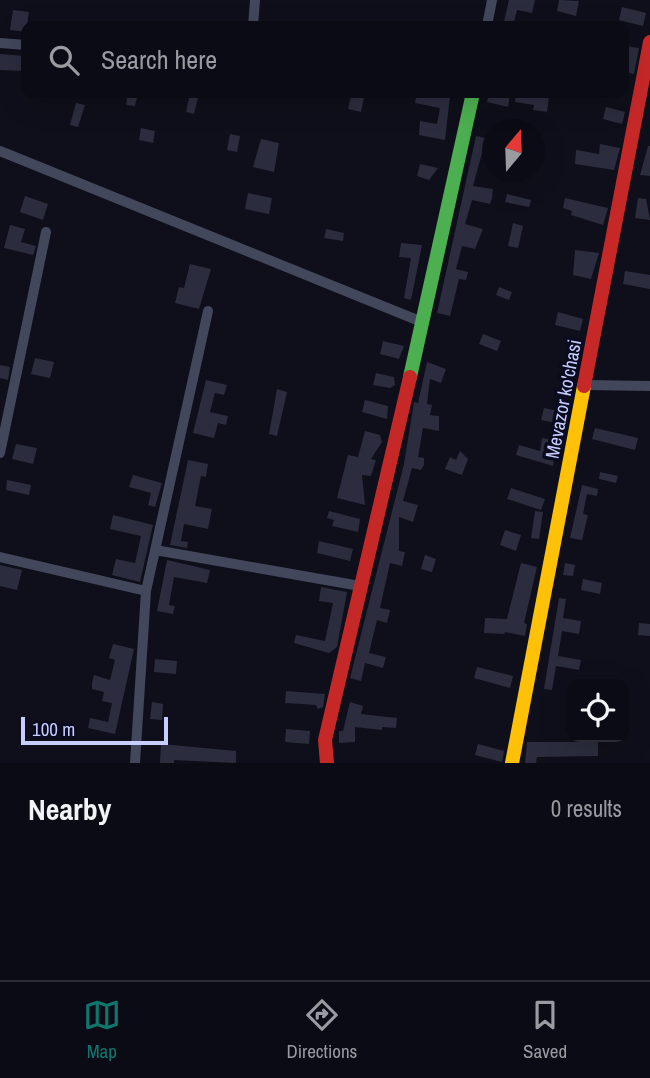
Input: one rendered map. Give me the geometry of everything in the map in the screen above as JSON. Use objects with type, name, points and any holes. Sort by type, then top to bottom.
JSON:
[{"type":"street","points":[[253,21],[255,0]]},
{"type":"street","points":[[488,21],[492,0]]},
{"type":"street","name":"Mevazor ko'chasi","points":[[512,763],[650,42]]},
{"type":"street","points":[[0,43],[21,45]]},
{"type":"street","points":[[327,763],[325,740],[422,323],[471,98]]},
{"type":"street","points":[[0,151],[422,323]]},
{"type":"street","points":[[0,453],[46,232]]},
{"type":"street","points":[[135,763],[146,591],[208,310]]},
{"type":"street","points":[[586,385],[650,386]]},
{"type":"street","points":[[155,550],[360,586]]},
{"type":"street","points":[[0,557],[146,591]]},
{"type":"building","points":[[509,0],[535,0],[532,13],[517,10],[514,21],[504,21]]},
{"type":"building","points":[[559,0],[579,1],[576,16],[557,11]]},
{"type":"building","points":[[622,7],[646,13],[643,26],[619,20]]},
{"type":"building","points":[[13,10],[29,12],[28,21],[21,21],[21,31],[10,30]]},
{"type":"building","points":[[629,46],[639,48],[634,74],[629,73]]},
{"type":"building","points":[[0,54],[21,56],[21,71],[0,70]]},
{"type":"building","points":[[127,98],[137,98],[135,106],[126,105]]},
{"type":"building","points":[[189,98],[198,98],[194,114],[186,112]]},
{"type":"building","points":[[351,98],[364,98],[361,112],[348,109]]},
{"type":"building","points":[[416,98],[450,98],[445,140],[419,135],[420,121],[437,124],[440,108],[415,103]]},
{"type":"building","points":[[488,98],[509,98],[508,107],[487,102]]},
{"type":"building","points":[[515,98],[549,98],[547,112],[533,110],[534,105],[515,102]]},
{"type":"building","points":[[76,103],[85,105],[78,127],[70,125]]},
{"type":"building","points":[[606,107],[625,112],[622,124],[603,119]]},
{"type":"building","points":[[141,128],[155,131],[153,143],[139,140]]},
{"type":"building","points":[[230,134],[240,136],[237,152],[227,150]]},
{"type":"building","points":[[476,136],[482,137],[482,153],[473,186],[493,189],[492,198],[490,204],[472,200],[465,224],[483,229],[475,249],[462,246],[456,269],[468,272],[466,280],[459,279],[450,316],[437,313]]},
{"type":"building","points":[[261,139],[279,143],[274,172],[253,167]]},
{"type":"building","points":[[600,144],[620,148],[614,170],[575,164],[576,150],[599,154]]},
{"type":"building","points":[[648,146],[650,176],[640,175]]},
{"type":"building","points":[[420,164],[438,168],[429,180],[417,176]]},
{"type":"building","points":[[248,193],[272,198],[269,214],[245,209]]},
{"type":"building","points":[[507,194],[531,200],[529,207],[505,202]]},
{"type":"building","points":[[25,196],[48,204],[43,220],[20,212]]},
{"type":"building","points":[[565,198],[608,208],[603,225],[571,215],[572,211],[563,208]]},
{"type":"building","points":[[638,198],[646,199],[650,220],[635,218]]},
{"type":"building","points":[[513,223],[523,226],[518,248],[508,246]]},
{"type":"building","points":[[10,225],[25,229],[21,242],[36,246],[33,255],[4,248]]},
{"type":"building","points":[[326,229],[344,233],[343,241],[324,238]]},
{"type":"building","points":[[401,243],[422,245],[411,300],[404,298],[411,258],[399,257]]},
{"type":"building","points":[[575,250],[599,253],[591,279],[573,275]]},
{"type":"building","points":[[190,264],[211,269],[199,309],[175,303],[179,287],[184,288]]},
{"type":"building","points":[[625,271],[650,275],[650,289],[623,284]]},
{"type":"building","points":[[499,287],[512,292],[509,300],[496,295]]},
{"type":"building","points":[[558,312],[583,319],[580,331],[555,325]]},
{"type":"building","points":[[483,334],[501,341],[497,351],[479,344]]},
{"type":"building","points":[[383,341],[404,346],[399,359],[380,354]]},
{"type":"building","points":[[35,358],[54,362],[50,378],[31,374]]},
{"type":"building","points":[[427,362],[446,369],[441,383],[430,379],[427,404],[432,405],[430,415],[439,416],[439,431],[423,428],[418,457],[424,458],[424,465],[421,470],[412,468],[403,501],[418,505],[413,522],[399,517],[399,551],[405,552],[402,566],[390,563],[380,608],[390,610],[387,623],[377,620],[369,653],[386,657],[383,668],[365,663],[361,681],[350,678],[404,464],[414,402],[418,403]]},
{"type":"building","points":[[0,365],[10,367],[8,380],[0,378]]},
{"type":"building","points":[[376,373],[394,377],[395,385],[390,388],[373,385]]},
{"type":"building","points":[[206,380],[227,385],[224,395],[215,393],[210,412],[228,416],[226,425],[218,423],[214,438],[193,433]]},
{"type":"building","points":[[277,389],[287,392],[277,436],[269,434]]},
{"type":"building","points":[[365,400],[388,406],[387,419],[362,412]]},
{"type":"building","points":[[544,408],[563,412],[562,417],[557,423],[541,420]]},
{"type":"building","points":[[595,428],[638,438],[635,450],[592,439]]},
{"type":"building","points":[[365,431],[380,435],[382,442],[371,459],[376,460],[371,476],[362,475],[365,505],[337,498],[348,455],[358,457]]},
{"type":"building","points":[[542,438],[557,441],[553,466],[516,455],[519,445],[540,451]]},
{"type":"building","points":[[16,444],[37,448],[33,464],[12,459]]},
{"type":"building","points":[[460,451],[468,459],[462,475],[445,469],[450,457],[456,460]]},
{"type":"building","points":[[188,460],[208,464],[206,477],[201,476],[195,506],[212,509],[208,529],[184,524],[181,541],[188,542],[187,548],[170,545]]},
{"type":"building","points":[[600,472],[618,476],[616,483],[599,479]]},
{"type":"building","points":[[133,475],[162,483],[155,507],[148,505],[151,493],[129,487]]},
{"type":"building","points":[[7,480],[31,485],[29,495],[6,490]]},
{"type":"building","points":[[582,485],[598,489],[597,496],[587,494],[583,514],[588,515],[582,540],[570,538]]},
{"type":"building","points":[[511,488],[545,499],[541,510],[507,499]]},
{"type":"building","points":[[329,511],[360,519],[358,532],[332,526],[334,520],[327,518]]},
{"type":"building","points":[[535,511],[543,512],[539,539],[531,538]]},
{"type":"building","points":[[113,515],[153,525],[140,582],[112,575],[116,559],[135,563],[141,536],[110,529]]},
{"type":"building","points":[[505,530],[521,535],[516,551],[500,545]]},
{"type":"building","points":[[319,541],[353,549],[350,561],[317,553]]},
{"type":"building","points":[[425,555],[436,559],[432,572],[421,569]]},
{"type":"building","points":[[167,560],[210,570],[207,583],[174,577],[169,605],[175,606],[173,614],[157,611]]},
{"type":"building","points":[[521,563],[537,567],[524,623],[527,624],[525,636],[505,632],[484,633],[485,618],[507,619]]},
{"type":"building","points":[[565,563],[575,565],[573,576],[563,575]]},
{"type":"building","points":[[0,565],[22,570],[17,590],[0,586]]},
{"type":"building","points":[[583,579],[602,583],[600,594],[581,590]]},
{"type":"building","points":[[321,587],[347,592],[337,647],[329,653],[294,643],[296,635],[325,641],[333,603],[319,601]]},
{"type":"building","points":[[559,598],[566,599],[563,618],[581,621],[579,634],[562,631],[558,656],[581,660],[579,670],[556,666],[552,690],[544,689]]},
{"type":"building","points":[[639,623],[650,624],[650,636],[638,635]]},
{"type":"building","points":[[113,644],[134,649],[115,734],[88,728],[90,718],[108,722],[112,703],[102,701],[104,692],[92,689],[92,683],[94,675],[110,680],[115,660],[109,658]]},
{"type":"building","points":[[155,659],[177,661],[176,674],[154,672]]},
{"type":"building","points":[[477,667],[513,676],[510,688],[474,678]]},
{"type":"building","points":[[286,691],[325,694],[323,707],[318,709],[316,705],[285,703]]},
{"type":"building","points":[[152,702],[163,704],[162,720],[150,719]]},
{"type":"building","points":[[350,702],[363,706],[361,714],[397,718],[396,728],[382,727],[382,730],[355,727],[355,742],[339,743],[339,731],[343,731]]},
{"type":"building","points":[[286,729],[310,731],[309,744],[285,742]]},
{"type":"building","points":[[527,742],[598,742],[598,756],[537,757],[536,763],[525,763]]},
{"type":"building","points":[[161,744],[236,751],[236,763],[174,760],[174,763],[160,763]]},
{"type":"building","points":[[478,744],[504,751],[502,762],[475,755]]},
{"type":"traffic: fast","points":[[410,377],[472,98]]},
{"type":"traffic: slow","points":[[512,763],[584,386]]},
{"type":"traffic: jam","points":[[584,386],[650,42]]},
{"type":"traffic: jam","points":[[327,763],[325,740],[410,377]]}]
